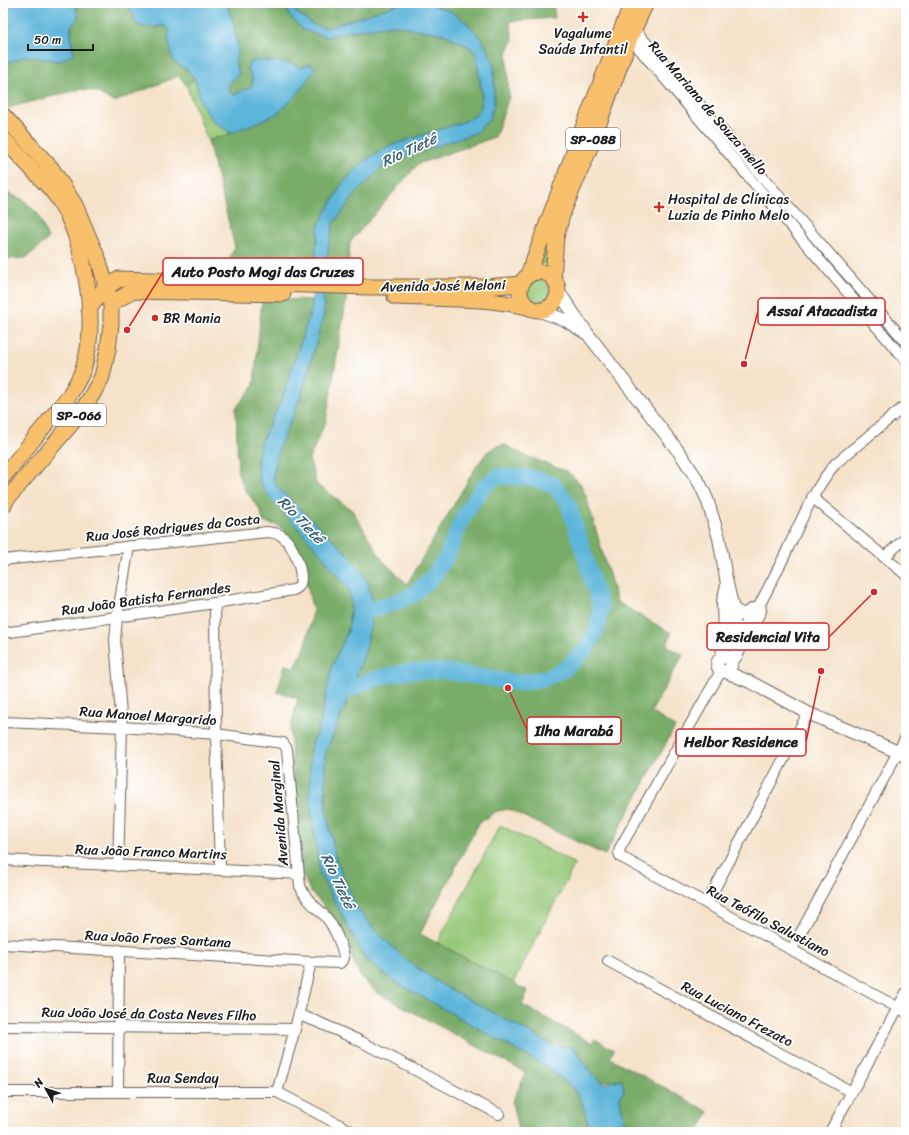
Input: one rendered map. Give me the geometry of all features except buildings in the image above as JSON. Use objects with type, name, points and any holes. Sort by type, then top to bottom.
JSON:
[{"type":"main road","name":"SP-088","points":[[525,280],[582,128],[632,3]]},
{"type":"main road","name":"SP-088","points":[[556,285],[556,237],[559,225],[591,145],[632,34],[646,3]]},
{"type":"main road","name":"SP-066","points":[[3,115],[52,169],[83,220],[107,286],[111,304],[111,324],[108,350],[102,377],[79,415],[7,499],[3,506]]},
{"type":"main road","name":"SP-066","points":[[3,138],[56,196],[72,225],[86,276],[91,320],[88,350],[78,381],[69,396],[3,477]]},
{"type":"main road","points":[[544,272],[556,285],[554,303],[543,309],[534,309],[523,300],[520,289],[525,280],[533,273],[544,272]]},
{"type":"main road","name":"Avenida José Meloni","points":[[107,286],[119,279],[368,292],[508,303],[534,309]]},
{"type":"main road","name":"Avenida José Meloni","points":[[368,292],[485,287],[525,280]]},
{"type":"main road","points":[[90,308],[107,286]]},
{"type":"main road","name":"Avenida José Meloni","points":[[111,304],[132,291],[292,289]]},
{"type":"street","name":"Rua Mariano de Souza mello","points":[[632,34],[906,342]]},
{"type":"street","name":"Rua Mariano de Souza mello","points":[[632,34],[906,360]]},
{"type":"street","name":"Avenida José Meloni","points":[[556,285],[587,333],[682,456],[700,484],[713,514],[727,584]]},
{"type":"street","name":"Avenida José Meloni","points":[[534,309],[565,320],[587,333]]},
{"type":"street","points":[[730,636],[743,628],[757,606],[812,497],[828,473],[836,463],[906,405]]},
{"type":"street","points":[[812,497],[906,575]]},
{"type":"street","name":"Rua José Rodrigues da Costa","points":[[3,560],[274,532],[286,539],[294,552],[301,579],[300,584],[293,590]]},
{"type":"street","points":[[884,557],[906,538]]},
{"type":"street","points":[[118,866],[122,727],[116,640],[117,618],[129,546]]},
{"type":"street","points":[[727,584],[733,609],[730,636]]},
{"type":"street","points":[[727,584],[724,601],[730,636],[736,650],[728,666]]},
{"type":"street","name":"Rua João Batista Fernandes","points":[[3,633],[117,618],[293,590]]},
{"type":"street","points":[[215,603],[216,734],[220,869]]},
{"type":"street","points":[[733,609],[743,615],[757,606]]},
{"type":"street","points":[[728,666],[761,611],[757,606]]},
{"type":"street","points":[[728,666],[750,682],[808,714],[902,755]]},
{"type":"street","name":"Rua Teófilo Salustiano","points":[[728,666],[620,848],[619,853],[621,858],[707,903],[902,1010]]},
{"type":"street","points":[[707,903],[808,714]]},
{"type":"street","name":"Rua Manoel Margarido","points":[[3,722],[122,727],[216,734],[280,742],[285,744],[287,749]]},
{"type":"street","points":[[792,949],[902,755],[906,738]]},
{"type":"street","name":"Avenida Marginal","points":[[287,749],[300,886],[302,892],[331,924],[344,955],[344,960]]},
{"type":"street","name":"Rua João Franco Martins","points":[[3,860],[118,866],[220,869],[298,874]]},
{"type":"street","name":"Rua João Froes Santana","points":[[3,944],[311,962],[340,963],[344,960]]},
{"type":"street","points":[[118,1092],[119,950]]},
{"type":"street","name":"Rua Luciano Frezato","points":[[608,961],[852,1092]]},
{"type":"street","points":[[277,1092],[299,1015],[311,962]]},
{"type":"street","points":[[830,1132],[852,1092],[902,1010],[906,993]]},
{"type":"street","points":[[299,1015],[360,1041],[499,1114]]},
{"type":"street","name":"Rua João José da Costa Neves Filho","points":[[3,1026],[295,1029]]},
{"type":"street","name":"Rua Senday","points":[[3,1092],[277,1092],[353,1132]]},
{"type":"green space","points":[[76,3],[125,3],[141,26],[157,28],[163,25],[170,30],[173,61],[188,70],[195,79],[186,85],[179,76],[114,102],[97,92],[81,89],[7,108],[3,104],[3,64],[26,56],[59,61],[74,54],[71,39],[71,26],[78,18]]},
{"type":"green space","points":[[226,3],[284,3],[290,16],[327,37],[349,31],[392,25],[444,34],[470,47],[476,54],[482,94],[481,107],[475,116],[463,122],[389,146],[365,161],[342,184],[319,225],[313,275],[222,273],[235,247],[208,141],[231,133],[301,68],[291,63],[247,68],[252,77],[252,86],[234,95],[227,91],[229,83],[239,74],[235,61],[238,52],[235,28]]},
{"type":"green space","points":[[293,3],[402,3],[328,28],[314,25],[297,13]]},
{"type":"green space","points":[[422,3],[553,3],[555,18],[510,21],[513,41],[507,52],[509,97],[495,137],[418,164],[350,242],[346,301],[326,421],[309,459],[317,485],[352,510],[383,561],[407,584],[476,467],[487,452],[497,446],[505,445],[526,456],[568,472],[580,483],[586,496],[617,602],[671,633],[667,646],[683,655],[651,712],[675,727],[605,855],[508,809],[497,811],[479,823],[420,934],[528,991],[522,1005],[592,1043],[595,1039],[614,1050],[610,1058],[709,1112],[698,1132],[626,1132],[620,1097],[624,1088],[621,1079],[602,1082],[590,1071],[574,1048],[552,1045],[444,986],[406,960],[377,932],[356,907],[336,860],[326,809],[325,755],[345,706],[370,626],[372,600],[368,582],[277,487],[273,477],[279,447],[300,399],[324,315],[323,276],[333,224],[358,191],[381,168],[412,154],[475,133],[489,120],[494,104],[494,63],[429,4]]},
{"type":"green space","points":[[195,79],[201,104],[214,122],[231,133],[208,141],[186,85]]},
{"type":"green space","points":[[3,178],[7,193],[24,200],[38,214],[48,239],[26,258],[3,259]]},
{"type":"green space","points":[[550,229],[548,264],[538,263]]},
{"type":"green space","points":[[538,279],[547,282],[550,291],[547,300],[538,303],[529,300],[526,291],[529,282]]},
{"type":"green space","points":[[262,299],[312,300],[312,307],[283,396],[261,442],[257,464],[319,551],[349,590],[351,606],[348,631],[332,666],[320,724],[310,750],[320,874],[365,958],[392,980],[547,1067],[571,1086],[581,1100],[589,1126],[593,1132],[516,1132],[518,1129],[512,1102],[526,1073],[378,993],[361,978],[332,915],[310,891],[300,869],[290,730],[298,698],[277,692],[285,665],[295,667],[305,648],[313,612],[301,557],[282,529],[276,525],[263,522],[261,511],[245,490],[238,473],[236,408],[254,385]]},
{"type":"green space","points":[[500,825],[575,864],[513,983],[437,943]]},
{"type":"water","points":[[3,3],[76,3],[78,18],[71,27],[71,39],[74,54],[59,61],[26,56],[3,64]]},
{"type":"water","points":[[125,3],[226,3],[235,28],[238,52],[235,61],[239,74],[229,83],[228,91],[234,95],[252,86],[252,77],[247,68],[251,61],[283,62],[301,68],[309,64],[316,68],[296,96],[277,114],[231,133],[214,122],[201,104],[195,79],[188,70],[173,61],[168,37],[170,30],[163,25],[148,27],[135,23],[133,13]]},
{"type":"water","name":"Rio Tietê","points":[[284,3],[293,3],[297,13],[314,25],[328,28],[402,3],[429,4],[450,11],[466,22],[482,39],[494,63],[494,104],[489,120],[475,133],[412,154],[381,168],[358,191],[333,224],[323,276],[324,315],[300,399],[279,447],[273,477],[277,487],[351,557],[368,582],[372,600],[370,626],[365,652],[325,755],[326,809],[336,860],[356,907],[377,932],[406,960],[444,986],[552,1045],[574,1048],[590,1071],[604,1084],[621,1079],[624,1088],[620,1097],[626,1132],[593,1132],[589,1126],[581,1100],[571,1086],[547,1067],[392,980],[365,958],[320,874],[310,800],[310,750],[320,724],[332,666],[348,631],[351,606],[349,590],[319,551],[269,497],[260,482],[257,464],[261,442],[283,396],[312,307],[313,275],[319,225],[342,184],[365,161],[389,146],[463,122],[475,116],[481,107],[482,94],[476,54],[470,47],[444,34],[392,25],[349,31],[327,37],[303,30],[290,16]]},
{"type":"waterway","points":[[343,692],[373,679],[409,671],[443,671],[518,683],[546,678],[565,669],[587,648],[597,629],[601,608],[568,503],[553,485],[535,478],[499,476],[483,487],[464,515],[446,558],[431,579],[414,594],[394,603],[366,611]]},
{"type":"place","name":"Vagalume Saúde Infantil","points":[[583,17]]},
{"type":"place","name":"Hospital de Clínicas Luzia de Pinho Melo","points":[[659,207]]},
{"type":"place","name":"BR Mania","points":[[155,318]]},
{"type":"place","name":"Auto Posto Mogi das Cruzes","points":[[127,330]]},
{"type":"place","name":"Assaí Atacadista","points":[[744,364]]},
{"type":"place","name":"Residencial Vita","points":[[874,592]]},
{"type":"place","name":"Helbor Residence","points":[[821,671]]},
{"type":"place","name":"Ilha Marabá","points":[[508,688]]}]
